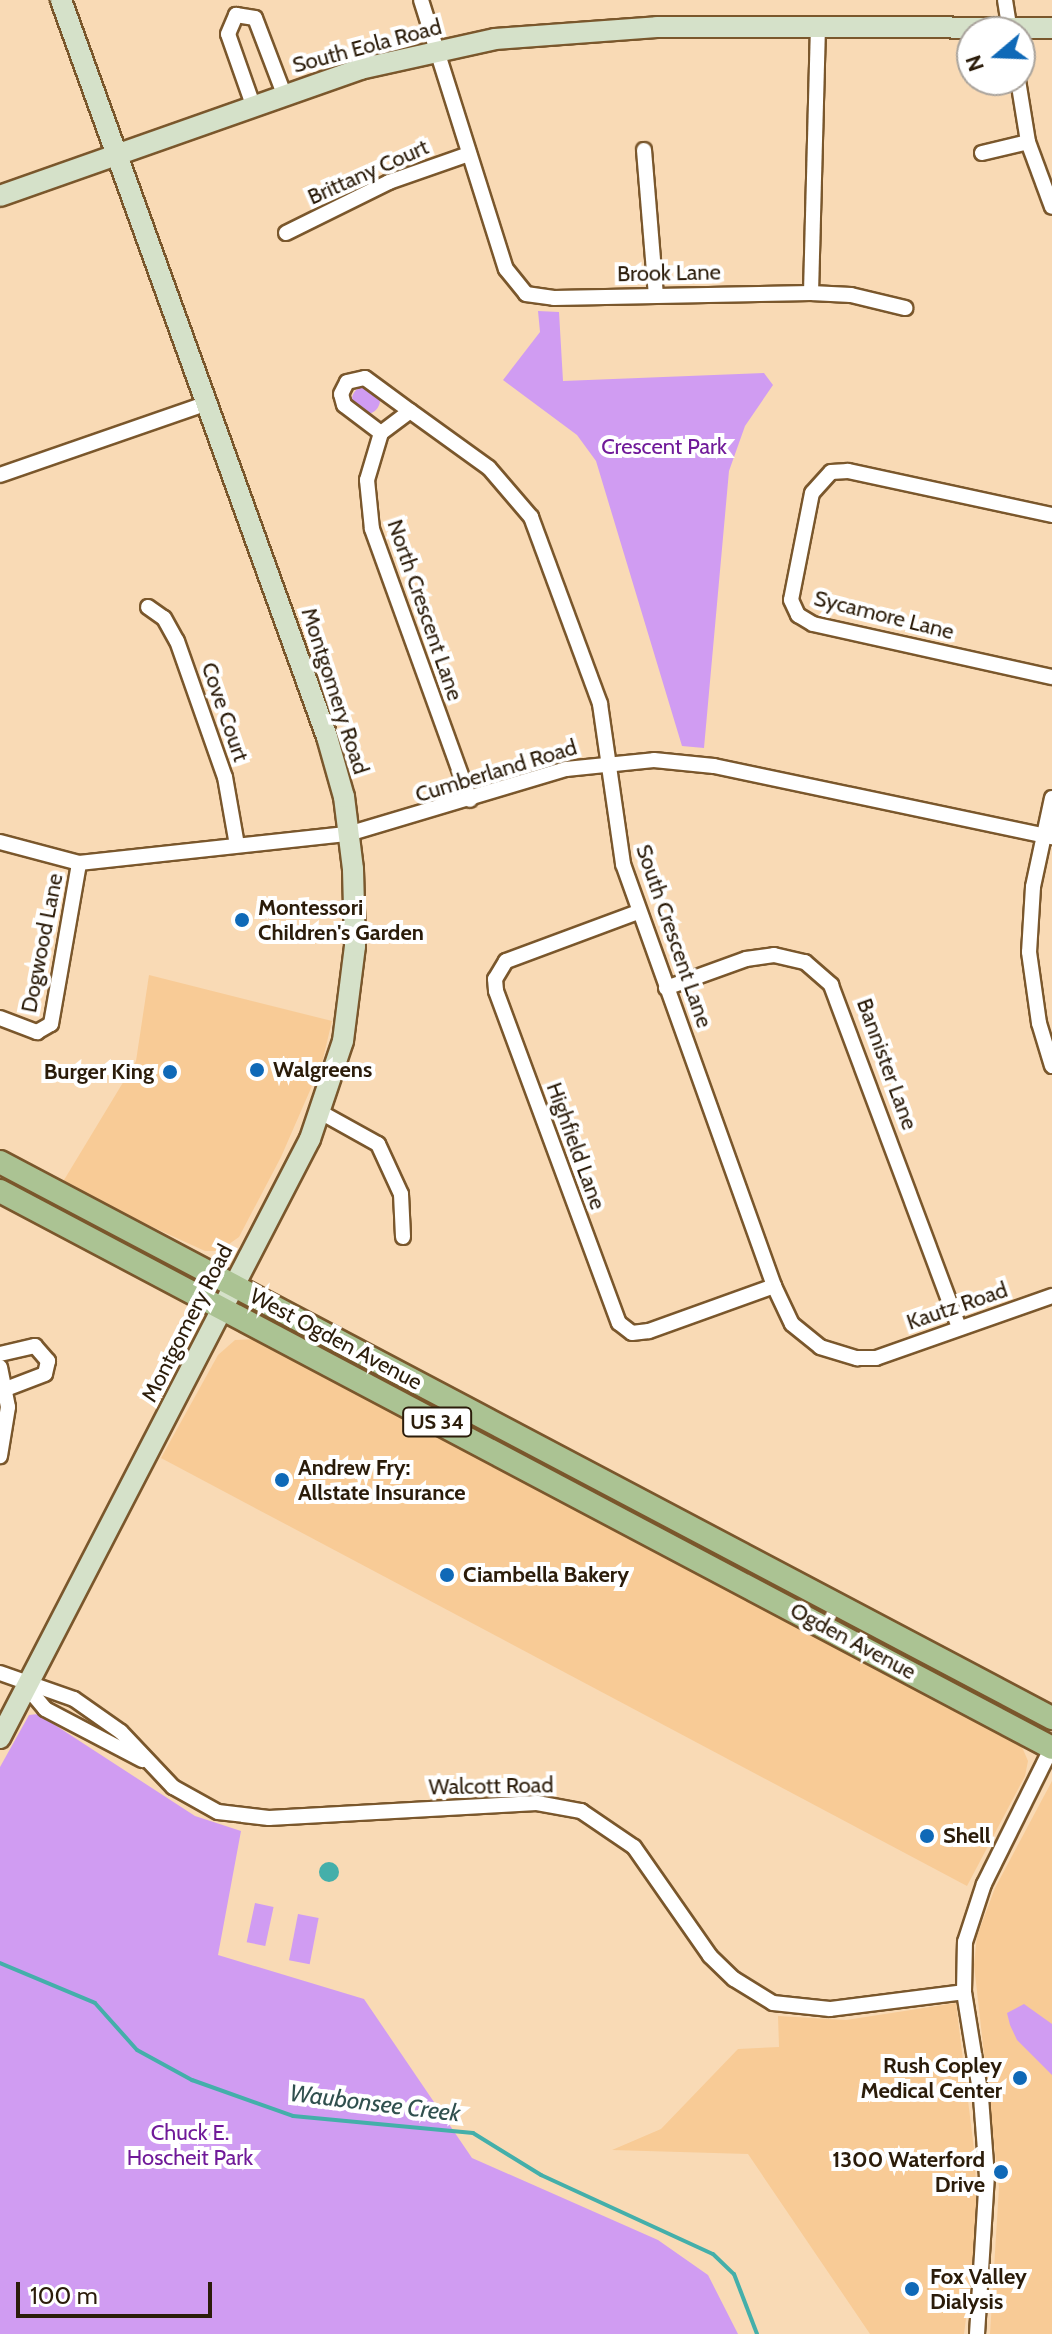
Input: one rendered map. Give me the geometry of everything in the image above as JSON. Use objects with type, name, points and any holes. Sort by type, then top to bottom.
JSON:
[{"type":"main road","name":"West Ogden Avenue","points":[[0,1162],[673,1516]]},
{"type":"main road","name":"West Ogden Avenue","points":[[0,1191],[653,1536]]},
{"type":"main road","points":[[653,1536],[673,1516]]},
{"type":"main road","name":"Ogden Avenue","points":[[673,1516],[1052,1718]]},
{"type":"main road","name":"Ogden Avenue","points":[[653,1536],[1052,1747]]},
{"type":"street","name":"Montgomery Road","points":[[0,1738],[322,1113],[343,1041],[352,979],[355,886],[348,834],[327,737],[61,0]]},
{"type":"street","name":"Brook Lane","points":[[421,0],[506,269],[519,289],[538,298],[811,293],[851,295],[905,308]]},
{"type":"street","points":[[253,105],[228,34],[236,15],[255,18],[284,94]]},
{"type":"street","points":[[811,293],[818,28]]},
{"type":"street","name":"South Eola Road","points":[[0,196],[284,94],[436,50],[597,29],[956,29]]},
{"type":"street","points":[[1021,96],[1028,142],[1052,207]]},
{"type":"street","points":[[982,153],[1028,142]]},
{"type":"street","points":[[644,150],[656,295]]},
{"type":"street","name":"Brittany Court","points":[[286,233],[389,182],[469,154]]},
{"type":"street","name":"South Crescent Lane","points":[[381,433],[344,405],[341,394],[347,382],[365,378],[489,468],[531,517],[600,704],[623,864],[638,912],[774,1286],[792,1324],[820,1347],[857,1358],[876,1358]]},
{"type":"street","points":[[0,475],[208,403]]},
{"type":"street","points":[[381,433],[410,411]]},
{"type":"street","name":"North Crescent Lane","points":[[381,433],[367,480],[372,529],[470,800]]},
{"type":"street","name":"Sycamore Lane","points":[[1052,515],[848,471],[831,472],[812,493],[791,600],[798,615],[813,624],[1052,677]]},
{"type":"street","name":"Cove Court","points":[[148,607],[164,618],[177,641],[225,777],[237,845]]},
{"type":"street","name":"Cumberland Road","points":[[0,842],[79,863],[348,834],[566,769],[654,760],[714,766],[1048,836]]},
{"type":"street","points":[[1052,798],[1029,952],[1039,1023],[1052,1066]]},
{"type":"street","name":"Dogwood Lane","points":[[0,1018],[37,1032],[51,1024],[79,863]]},
{"type":"street","name":"Highfield Lane","points":[[638,912],[506,961],[495,979],[512,1035],[613,1313],[625,1329],[649,1331],[774,1286]]},
{"type":"street","name":"Bannister Lane","points":[[666,988],[764,955],[805,962],[831,985],[959,1328]]},
{"type":"street","points":[[322,1113],[378,1144],[401,1194],[403,1237]]},
{"type":"street","name":"Kautz Road","points":[[876,1358],[1052,1296]]},
{"type":"street","points":[[0,1354],[35,1346],[48,1361],[45,1374],[6,1389]]},
{"type":"street","points":[[0,1367],[6,1389],[0,1456]]},
{"type":"street","name":"Walcott Road","points":[[0,1673],[26,1686],[54,1689],[74,1699],[121,1732],[142,1760]]},
{"type":"street","name":"Walcott Road","points":[[26,1686],[45,1709],[142,1760],[197,1803],[243,1817],[557,1804],[599,1820],[634,1847],[710,1956],[734,1979],[773,2003],[830,2009],[964,1992]]},
{"type":"street","points":[[977,2334],[987,2177],[981,2097],[964,1992],[965,1942],[979,1899],[1052,1747]]},
{"type":"shaded area","points":[[149,975],[332,1021],[322,1063],[281,1157],[239,1237],[219,1251],[205,1251],[61,1185],[136,1061]]},
{"type":"shaded area","points":[[256,1339],[1019,1740],[1028,1761],[1025,1776],[967,1886],[161,1458],[218,1355],[235,1340]]},
{"type":"shaded area","name":"Rush Copley Medical Center","points":[[1052,1781],[1052,2334],[990,2334],[999,2187],[974,1965],[977,1936],[995,1888]]},
{"type":"shaded area","points":[[956,2003],[975,2157],[977,2235],[964,2334],[870,2334],[748,2154],[612,2150],[661,2129],[738,2049],[779,2047],[778,2016],[846,2020]]},
{"type":"green space","name":"Crescent Park","points":[[538,311],[559,312],[563,381],[764,373],[773,385],[745,426],[729,471],[704,748],[682,746],[596,461],[577,435],[503,380],[540,332]]},
{"type":"green space","points":[[366,386],[376,390],[380,400],[376,410],[366,414],[356,410],[352,400],[356,390]]},
{"type":"green space","points":[[490,1432],[651,1515],[647,1524],[486,1439]]},
{"type":"green space","points":[[752,1576],[861,1626],[954,1678],[848,1629]]},
{"type":"green space","name":"Chuck E. Hoscheit Park","points":[[38,1714],[195,1816],[241,1831],[218,1955],[364,1999],[472,2158],[658,2240],[708,2275],[738,2334],[0,2334],[0,1767],[29,1715]]},
{"type":"green space","points":[[255,1903],[274,1907],[265,1946],[247,1942]]},
{"type":"green space","points":[[298,1914],[319,1918],[310,1964],[289,1960]]},
{"type":"green space","points":[[1024,2004],[1052,2024],[1052,2075],[1017,2040],[1010,2025],[1007,2013]]},
{"type":"water","points":[[329,1862],[336,1865],[339,1872],[336,1879],[329,1882],[322,1879],[319,1872],[322,1865]]},
{"type":"waterway","name":"Waubonsee Creek","points":[[0,1963],[95,2003],[137,2050],[192,2080],[293,2116],[473,2133],[541,2175],[713,2254],[734,2274],[757,2334]]},
{"type":"place","name":"Montessori Children's Garden","points":[[242,920]]},
{"type":"place","name":"Walgreens","points":[[257,1070]]},
{"type":"place","name":"Burger King","points":[[170,1072]]},
{"type":"place","name":"Andrew Fry: Allstate Insurance","points":[[282,1480]]},
{"type":"place","name":"Ciambella Bakery","points":[[447,1575]]},
{"type":"place","name":"Shell","points":[[927,1836]]},
{"type":"place","name":"Rush Copley Medical Center","points":[[1020,2078]]},
{"type":"place","name":"1300 Waterford Drive","points":[[1001,2172]]},
{"type":"place","name":"Fox Valley Dialysis","points":[[912,2289]]}]
